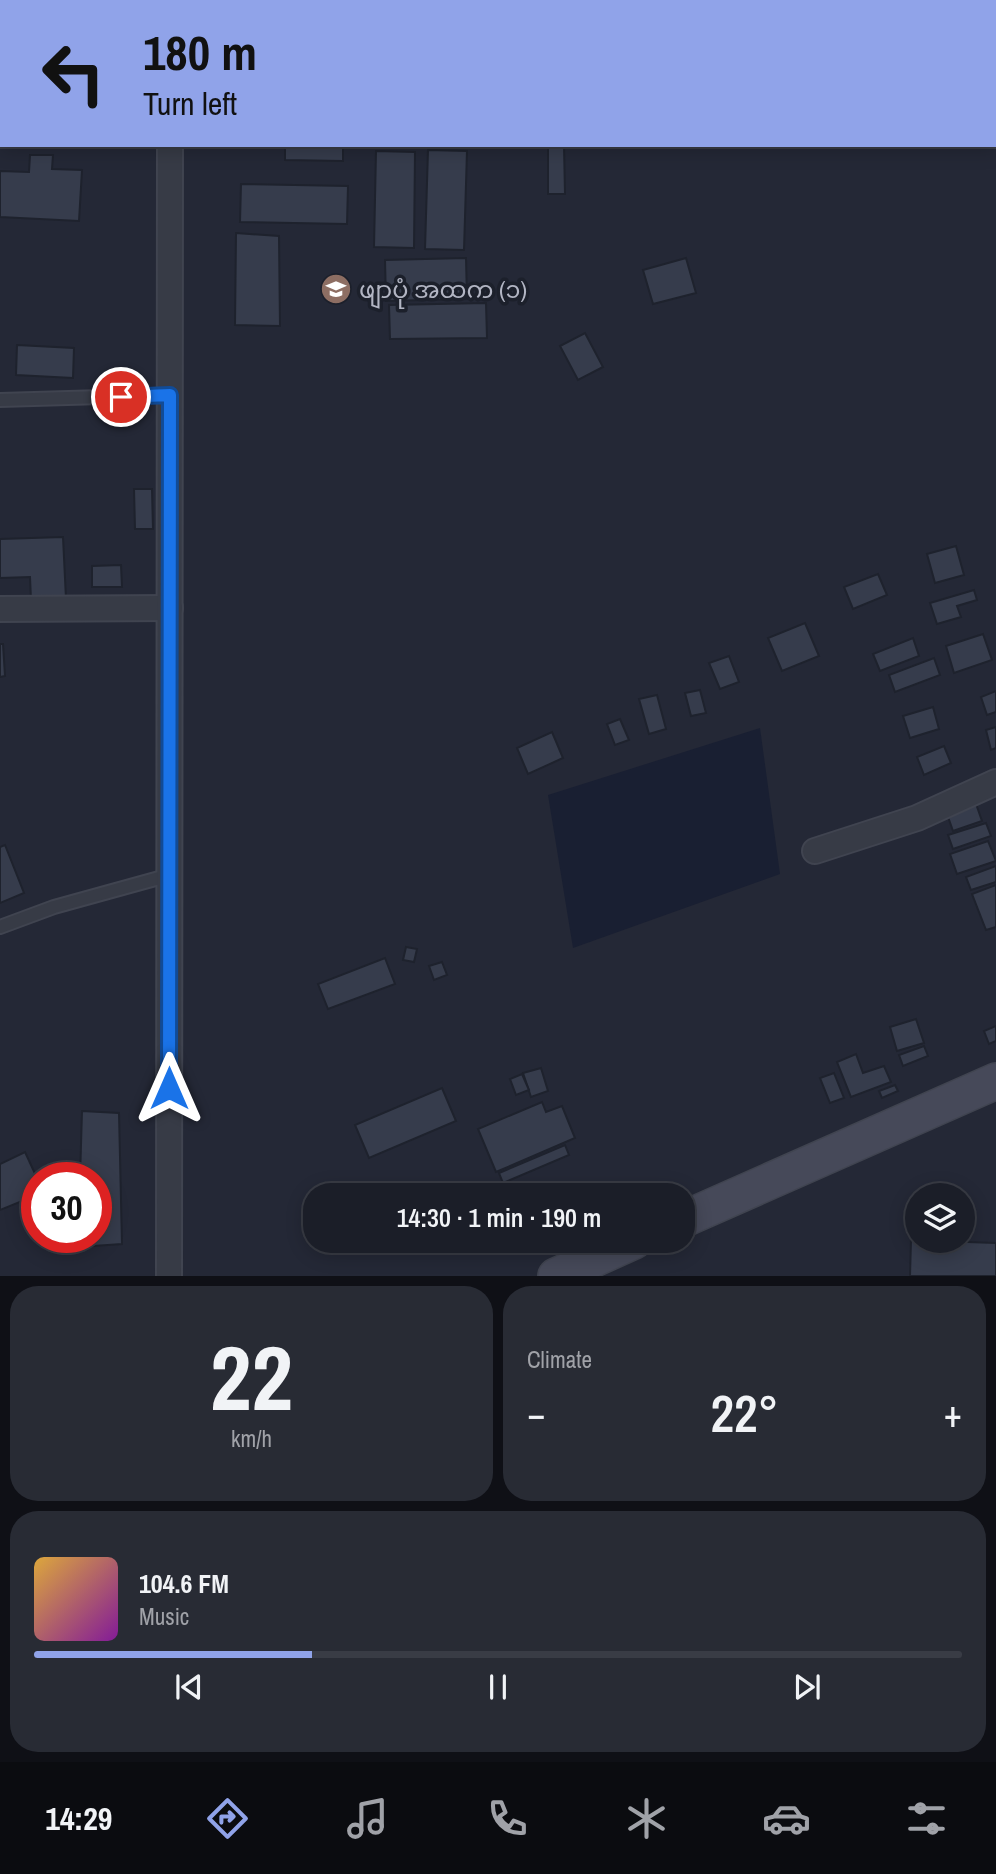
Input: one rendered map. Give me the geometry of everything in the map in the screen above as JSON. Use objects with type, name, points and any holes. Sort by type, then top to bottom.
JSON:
[{"type":"main road","points":[[695,1214],[996,1081]]},
{"type":"main road","points":[[556,1276],[607,1253]]},
{"type":"street","points":[[169,1276],[170,147]]},
{"type":"street","points":[[0,609],[170,608]]},
{"type":"street","points":[[815,851],[917,818],[996,782]]},
{"type":"lane","points":[[0,400],[170,395]]},
{"type":"lane","points":[[0,927],[54,907],[170,875]]},
{"type":"water","points":[[760,728],[780,874],[573,948],[548,795]]},
{"type":"building","points":[[285,147],[343,147],[343,161],[285,160]]},
{"type":"building","points":[[548,147],[564,147],[565,194],[548,194]]},
{"type":"building","points":[[428,150],[467,151],[464,250],[425,249]]},
{"type":"building","points":[[376,151],[415,152],[414,248],[374,247]]},
{"type":"building","points":[[30,155],[53,155],[52,169],[82,170],[79,221],[0,217],[0,171],[29,172]]},
{"type":"building","points":[[241,184],[348,186],[347,224],[240,222]]},
{"type":"building","points":[[236,233],[279,236],[280,326],[235,325]]},
{"type":"building","points":[[466,258],[467,299],[386,301],[385,260]]},
{"type":"building","points":[[686,258],[696,293],[653,304],[643,270]]},
{"type":"building","points":[[486,303],[487,338],[390,339],[389,305]]},
{"type":"building","points":[[585,333],[603,367],[578,380],[560,346]]},
{"type":"building","points":[[17,345],[74,348],[73,378],[16,375]]},
{"type":"building","points":[[134,489],[152,489],[153,529],[135,529]]},
{"type":"building","points":[[63,537],[66,599],[31,600],[30,577],[0,578],[0,539]]},
{"type":"building","points":[[956,546],[964,575],[935,583],[927,554]]},
{"type":"building","points":[[121,565],[122,587],[92,587],[92,566]]},
{"type":"building","points":[[878,574],[887,595],[853,609],[844,587]]},
{"type":"building","points":[[974,590],[977,600],[957,606],[961,617],[937,624],[930,603]]},
{"type":"building","points":[[805,623],[819,656],[782,671],[768,638]]},
{"type":"building","points":[[983,634],[992,660],[954,673],[946,646]]},
{"type":"building","points":[[913,638],[919,656],[880,671],[873,654]]},
{"type":"building","points":[[0,644],[3,644],[5,676],[0,677]]},
{"type":"building","points":[[729,656],[739,682],[720,689],[709,663]]},
{"type":"building","points":[[934,658],[940,675],[895,692],[889,675]]},
{"type":"building","points":[[700,690],[706,713],[691,716],[685,693]]},
{"type":"building","points":[[996,691],[996,712],[987,715],[981,697]]},
{"type":"building","points":[[657,695],[666,729],[649,734],[639,699]]},
{"type":"building","points":[[933,707],[939,729],[910,738],[903,716]]},
{"type":"building","points":[[620,719],[629,740],[615,745],[607,724]]},
{"type":"building","points":[[996,727],[996,748],[991,750],[986,730]]},
{"type":"building","points":[[552,732],[563,758],[528,774],[517,748]]},
{"type":"building","points":[[944,746],[951,763],[924,775],[917,757]]},
{"type":"building","points":[[975,801],[982,821],[953,831],[946,811]]},
{"type":"building","points":[[986,823],[991,836],[953,849],[948,835]]},
{"type":"building","points":[[988,841],[996,861],[957,874],[950,854]]},
{"type":"building","points":[[5,845],[24,893],[0,903],[0,847]]},
{"type":"building","points":[[996,866],[996,882],[971,890],[966,877]]},
{"type":"building","points":[[996,885],[996,927],[986,930],[972,894]]},
{"type":"building","points":[[406,947],[417,949],[414,962],[403,960]]},
{"type":"building","points":[[385,958],[395,984],[328,1009],[318,984]]},
{"type":"building","points":[[442,962],[447,975],[434,980],[429,966]]},
{"type":"building","points":[[916,1019],[924,1043],[897,1051],[890,1027]]},
{"type":"building","points":[[996,1026],[996,1041],[989,1044],[984,1031]]},
{"type":"building","points":[[924,1046],[928,1056],[903,1066],[899,1055]]},
{"type":"building","points":[[856,1054],[863,1073],[884,1066],[891,1082],[851,1097],[837,1062]]},
{"type":"building","points":[[541,1068],[548,1091],[531,1097],[523,1073]]},
{"type":"building","points":[[834,1073],[844,1098],[830,1103],[820,1078]]},
{"type":"building","points":[[522,1074],[529,1090],[516,1095],[510,1079]]},
{"type":"building","points":[[895,1085],[898,1091],[882,1098],[879,1091]]},
{"type":"building","points":[[442,1088],[456,1121],[369,1158],[355,1125]]},
{"type":"building","points":[[542,1102],[546,1112],[562,1106],[575,1138],[496,1172],[478,1129]]},
{"type":"building","points":[[82,1111],[119,1113],[122,1244],[112,1245],[112,1162],[80,1162]]},
{"type":"building","points":[[565,1145],[569,1155],[503,1183],[499,1173]]},
{"type":"building","points":[[25,1152],[30,1162],[21,1162],[21,1201],[0,1210],[0,1164]]},
{"type":"building","points":[[975,1242],[996,1243],[996,1276],[910,1276],[911,1253],[975,1253]]},
{"type":"place","name":"ဖျာပုံ အထက (၁)","points":[[336,289]]},
{"type":"route","points":[[121,397],[170,395],[169,1088]]}]
